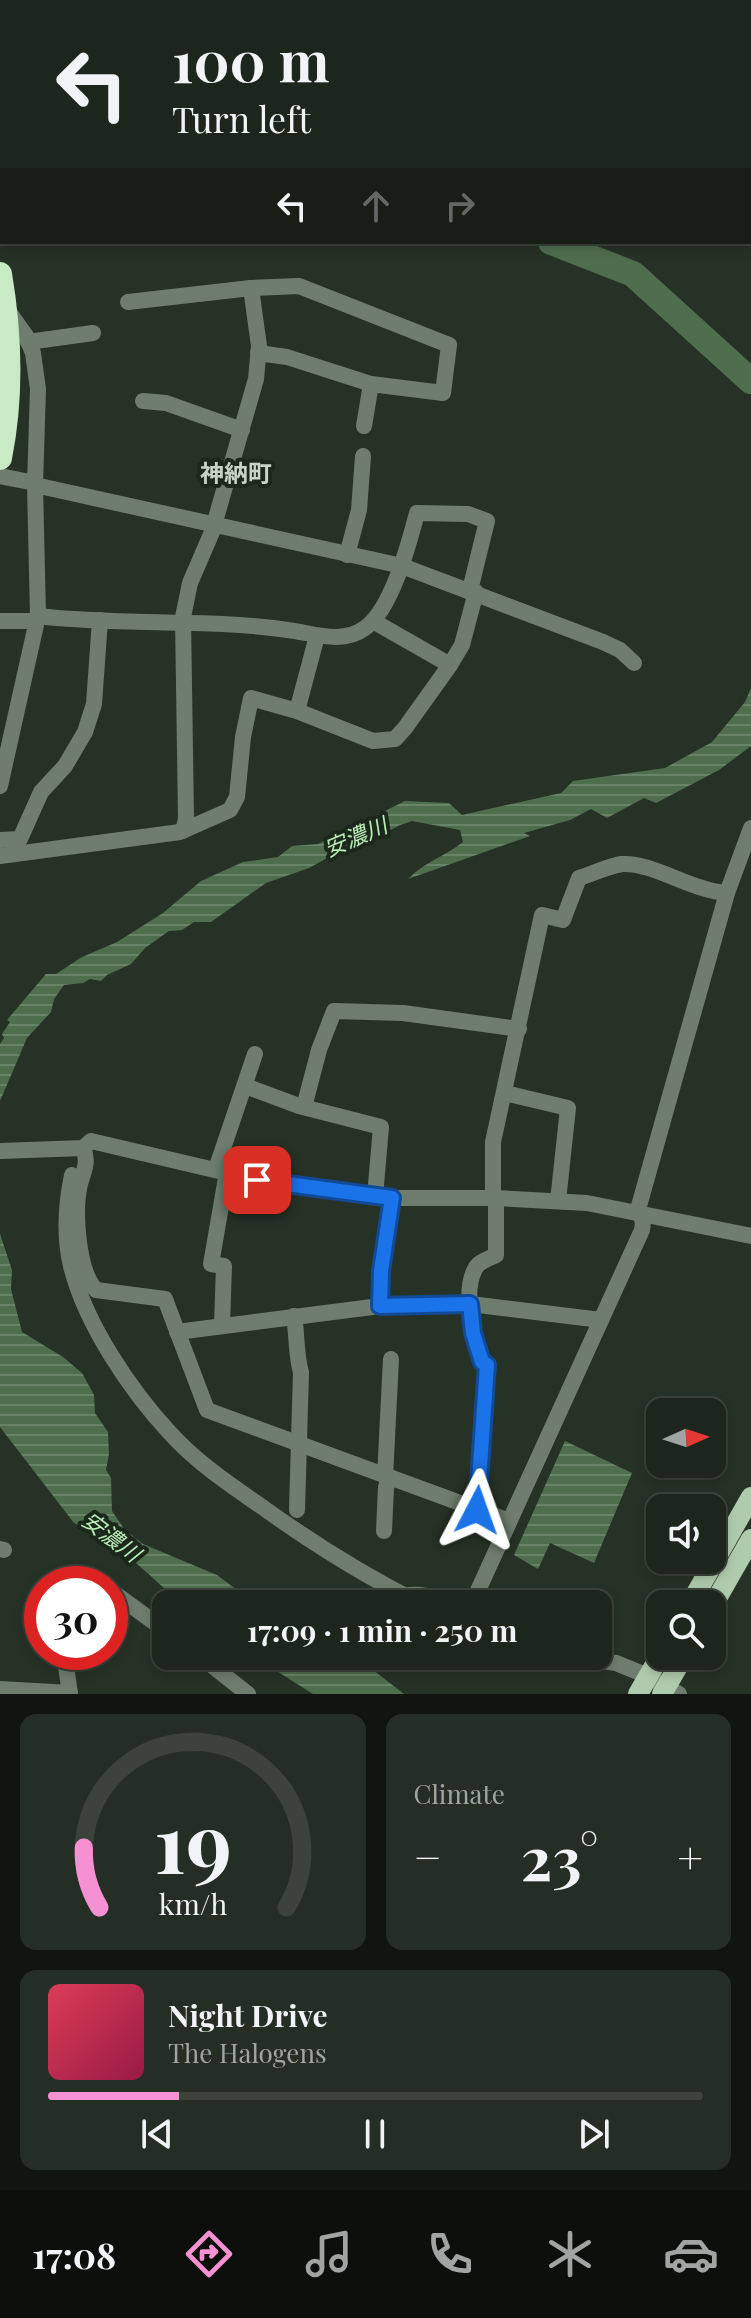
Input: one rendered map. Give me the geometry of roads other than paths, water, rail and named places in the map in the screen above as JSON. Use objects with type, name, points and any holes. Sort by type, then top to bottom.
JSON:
[{"type":"highway","points":[[0,274],[5,306],[0,458]]},
{"type":"main road","points":[[698,1590],[751,1497]]},
{"type":"main road","points":[[722,1590],[751,1539]]},
{"type":"main road","points":[[669,1691],[678,1670]]},
{"type":"street","points":[[128,302],[251,288],[299,286],[449,345],[443,393],[371,384],[287,357],[258,353]]},
{"type":"street","points":[[183,831],[186,819],[183,617],[190,583],[208,541],[256,379],[258,353],[251,288]]},
{"type":"street","points":[[0,786],[37,618],[35,484],[38,389],[33,353],[5,306]]},
{"type":"street","points":[[28,342],[93,333]]},
{"type":"street","points":[[364,426],[371,384]]},
{"type":"street","points":[[143,401],[166,403],[242,430]]},
{"type":"street","points":[[347,555],[359,510],[363,456]]},
{"type":"street","points":[[0,476],[402,566],[610,645],[634,663]]},
{"type":"street","points":[[0,621],[37,618],[235,624],[317,636],[347,636],[373,621],[402,566],[417,513],[468,514],[487,521],[462,645],[405,728],[390,741],[373,741],[297,711],[251,698],[244,725],[236,802],[230,810],[183,831],[0,856]]},
{"type":"street","points":[[0,840],[20,839],[41,792],[65,766],[85,732],[94,704],[100,620]]},
{"type":"street","points":[[373,621],[450,665]]},
{"type":"street","points":[[297,711],[317,636]]},
{"type":"street","points":[[478,1590],[642,1230],[643,1222],[638,1213],[727,893],[751,828]]},
{"type":"street","points":[[477,1510],[487,1365],[482,1362],[473,1333],[470,1304],[475,1269],[496,1255],[492,1151],[542,915],[563,920],[579,878],[628,864],[709,892],[727,893]]},
{"type":"street","points":[[304,1107],[319,1050],[334,1011],[403,1013],[519,1029]]},
{"type":"street","points":[[222,1326],[224,1266],[211,1264],[221,1170],[228,1130],[255,1054]]},
{"type":"street","points":[[245,1086],[304,1107],[381,1127],[384,1197],[380,1306]]},
{"type":"street","points":[[505,1093],[568,1108],[558,1201]]},
{"type":"street","points":[[395,1590],[327,1551],[229,1485],[171,1434],[127,1377],[87,1310],[71,1265],[67,1201],[73,1171],[83,1148],[91,1141],[284,1184],[384,1197],[558,1201],[638,1213],[751,1236]]},
{"type":"street","points":[[0,1151],[83,1148]]},
{"type":"street","points":[[83,1148],[87,1158],[79,1186],[79,1242],[85,1270],[96,1290],[165,1299],[207,1410],[509,1521]]},
{"type":"street","points":[[177,1332],[380,1306],[470,1304],[601,1320]]},
{"type":"street","points":[[294,1316],[299,1347],[297,1361],[301,1372],[297,1510]]},
{"type":"street","points":[[384,1531],[391,1359]]},
{"type":"street","points":[[128,1603],[152,1621]]},
{"type":"street","points":[[612,1662],[643,1685],[669,1691]]},
{"type":"street","points":[[0,1689],[70,1694],[67,1670]]},
{"type":"street","points":[[218,1670],[248,1694]]},
{"type":"water","points":[[751,688],[751,746],[719,770],[656,803],[644,798],[607,818],[591,809],[570,820],[524,833],[530,836],[408,879],[420,868],[463,842],[460,830],[412,821],[349,852],[266,883],[211,922],[194,922],[182,930],[169,931],[145,948],[131,964],[101,981],[90,979],[64,985],[54,999],[51,1012],[27,1038],[0,1101],[0,1044],[10,1022],[7,1020],[46,974],[56,974],[82,957],[117,942],[163,913],[201,881],[243,862],[278,857],[292,846],[318,844],[405,801],[449,803],[462,815],[561,793],[573,781],[665,768],[712,742],[745,702]]},
{"type":"water","points":[[0,1234],[12,1270],[11,1289],[22,1332],[63,1357],[82,1373],[94,1395],[95,1413],[108,1432],[106,1470],[111,1478],[112,1511],[125,1530],[143,1544],[217,1575],[238,1590],[166,1590],[118,1548],[74,1523],[0,1427]]},
{"type":"water","points":[[565,1441],[632,1473],[594,1563],[550,1543],[538,1569],[514,1555]]},
{"type":"water","points":[[275,1670],[373,1670],[404,1694],[313,1694]]},
{"type":"waterway","name":"安濃川","points":[[556,244],[633,274],[751,381]]},
{"type":"district","name":"神納町","points":[[236,472]]}]
